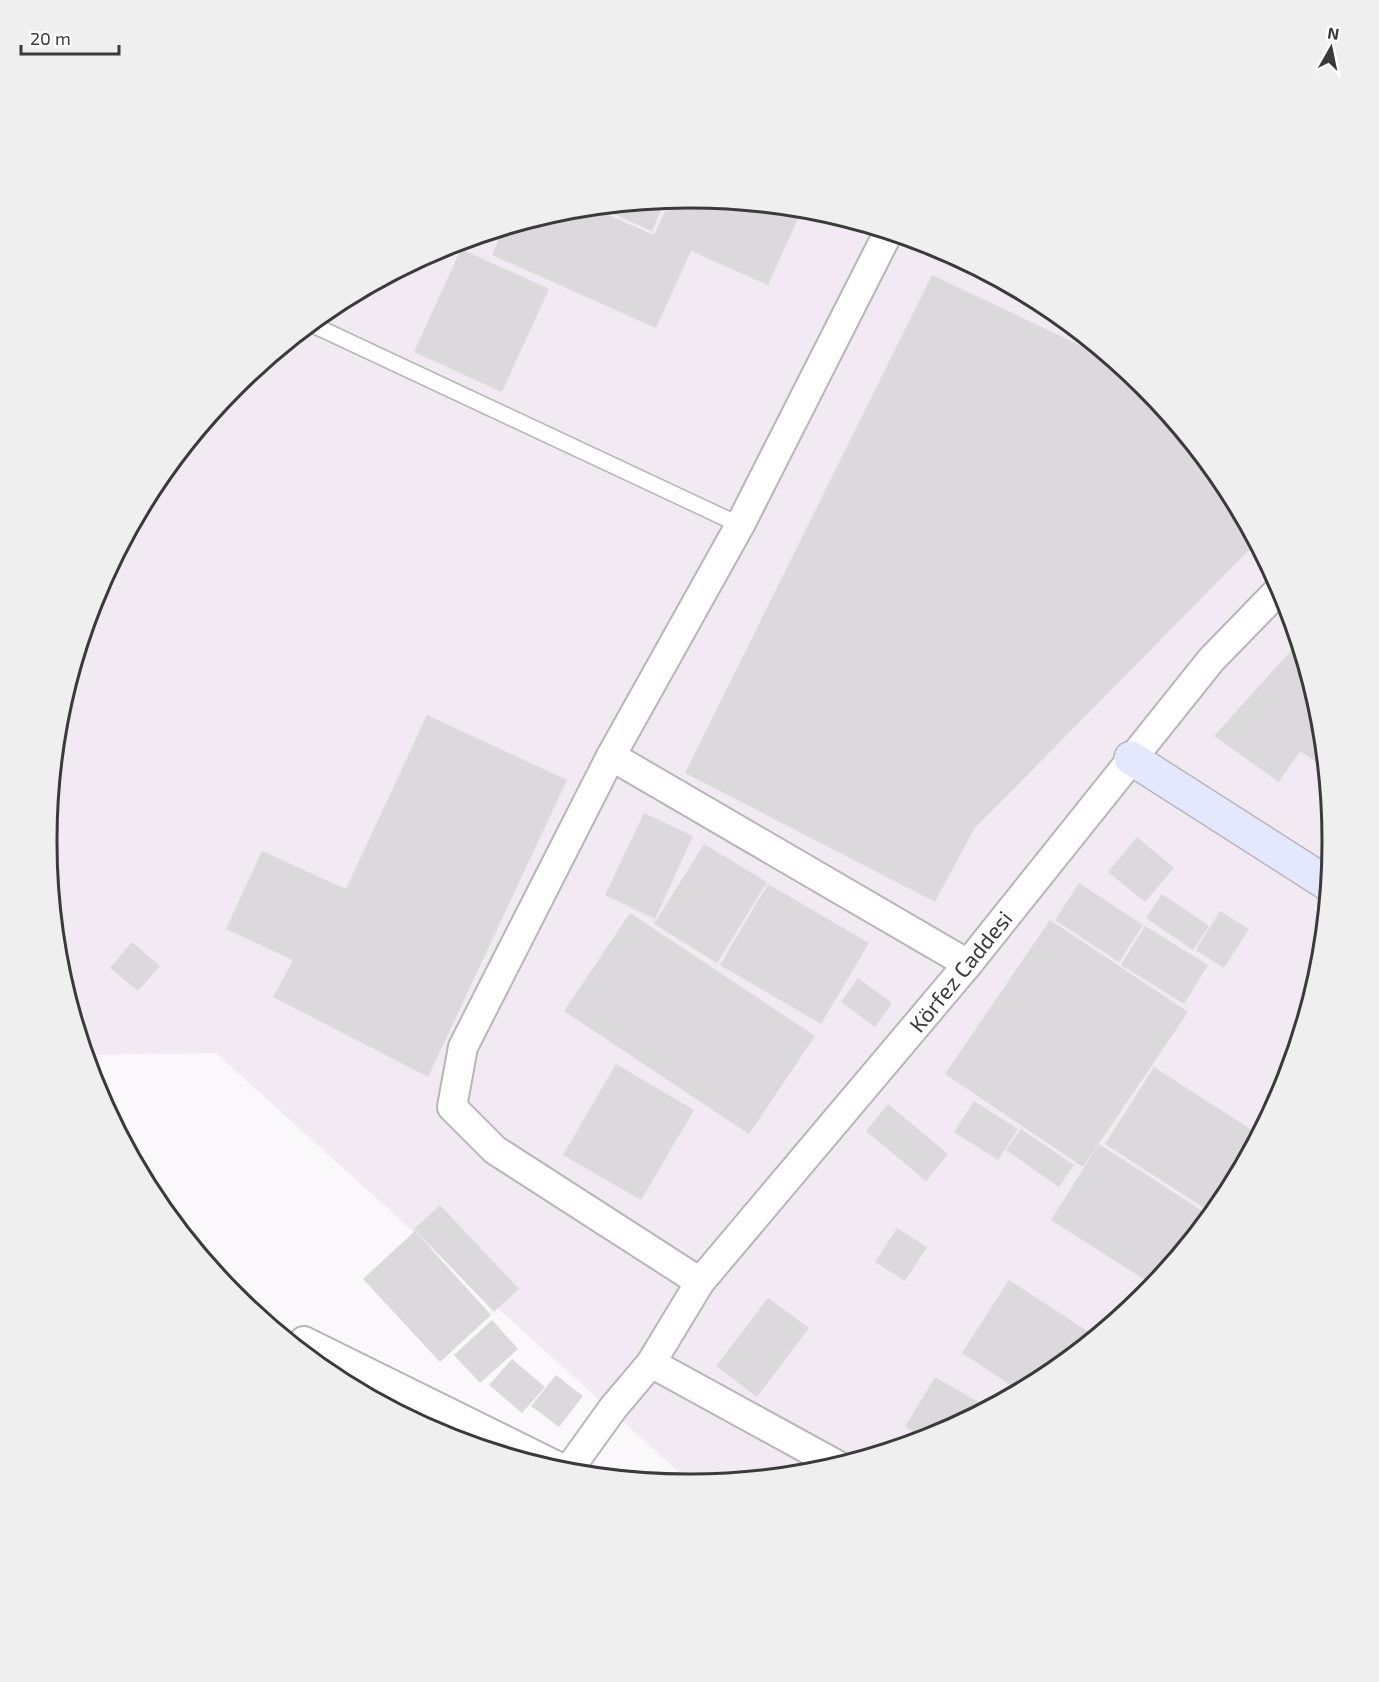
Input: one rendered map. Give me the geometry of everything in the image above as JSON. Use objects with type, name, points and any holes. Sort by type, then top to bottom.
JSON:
[{"type":"street","points":[[700,1282],[495,1150],[452,1107],[463,1047],[611,756],[740,525],[884,239]]},
{"type":"street","name":"Körfez Caddesi","points":[[574,1462],[613,1408],[651,1363],[700,1282],[968,964],[1211,660],[1273,596]]},
{"type":"street","points":[[611,756],[968,964]]},
{"type":"street","points":[[1131,758],[1321,880]]},
{"type":"street","points":[[304,1343],[304,1341],[528,1452]]},
{"type":"street","points":[[651,1363],[825,1458]]},
{"type":"lane","points":[[320,328],[740,525]]},
{"type":"shaded area","points":[[690,208],[772,214],[853,230],[893,242],[932,257],[1006,293],[1075,339],[1107,365],[1165,424],[1191,456],[1237,525],[1257,561],[1274,599],[1300,677],[1317,758],[1321,800],[1321,882],[1317,924],[1310,964],[1288,1044],[1257,1121],[1237,1157],[1191,1226],[1165,1258],[1107,1317],[1075,1343],[1006,1389],[969,1408],[893,1440],[853,1452],[772,1468],[680,1474],[216,1053],[95,1055],[69,964],[58,882],[58,800],[62,758],[79,677],[105,599],[122,561],[164,490],[214,424],[272,365],[304,339],[373,293],[410,274],[486,242],[526,230],[607,214],[648,210]]},
{"type":"building","points":[[661,209],[652,231],[613,213]]},
{"type":"building","points":[[666,209],[731,210],[798,218],[768,285],[691,251],[656,328],[492,255],[499,238],[566,221],[606,214],[654,235]]},
{"type":"building","points":[[464,250],[549,289],[502,392],[414,352],[460,252]]},
{"type":"building","points":[[932,275],[1087,349],[1107,365],[1165,424],[1191,456],[1215,490],[1250,549],[974,829],[935,902],[685,773]]},
{"type":"building","points":[[1292,650],[1310,718],[1317,763],[1300,751],[1279,782],[1214,736]]},
{"type":"building","points":[[427,715],[567,780],[428,1077],[273,997],[293,960],[226,929],[262,851],[346,889]]},
{"type":"building","points":[[644,813],[693,836],[655,919],[605,895]]},
{"type":"building","points":[[1137,837],[1174,868],[1145,902],[1108,872]]},
{"type":"building","points":[[704,844],[767,882],[717,963],[654,924]]},
{"type":"building","points":[[1079,883],[1143,925],[1119,962],[1055,920]]},
{"type":"building","points":[[768,884],[869,943],[821,1024],[720,965]]},
{"type":"building","points":[[1162,894],[1209,926],[1193,950],[1146,918]]},
{"type":"building","points":[[1220,911],[1249,929],[1224,968],[1196,950]]},
{"type":"building","points":[[630,913],[815,1036],[749,1134],[564,1011]]},
{"type":"building","points":[[1050,920],[1188,1012],[1083,1167],[945,1074]]},
{"type":"building","points":[[1145,926],[1208,965],[1184,1004],[1121,965]]},
{"type":"building","points":[[132,942],[160,966],[138,991],[110,968]]},
{"type":"building","points":[[858,978],[892,1003],[875,1027],[841,1002]]},
{"type":"building","points":[[616,1064],[694,1110],[641,1200],[563,1155]]},
{"type":"building","points":[[1154,1067],[1252,1130],[1204,1208],[1105,1144]]},
{"type":"building","points":[[974,1101],[1018,1129],[998,1160],[954,1132]]},
{"type":"building","points":[[888,1104],[948,1154],[926,1181],[866,1131]]},
{"type":"building","points":[[1021,1129],[1074,1165],[1059,1187],[1006,1150]]},
{"type":"building","points":[[1099,1144],[1202,1211],[1145,1280],[1051,1220]]},
{"type":"building","points":[[440,1205],[519,1289],[494,1312],[414,1229]]},
{"type":"building","points":[[897,1228],[927,1247],[905,1281],[875,1262]]},
{"type":"building","points":[[415,1231],[491,1315],[440,1362],[363,1279]]},
{"type":"building","points":[[1009,1280],[1089,1332],[1011,1386],[962,1353]]},
{"type":"building","points":[[768,1298],[809,1328],[757,1397],[716,1366]]},
{"type":"building","points":[[492,1320],[518,1349],[480,1383],[454,1355]]},
{"type":"building","points":[[512,1359],[545,1387],[522,1413],[489,1385]]},
{"type":"building","points":[[556,1375],[583,1396],[559,1427],[531,1406]]},
{"type":"building","points":[[935,1377],[979,1403],[913,1432],[905,1427]]}]
